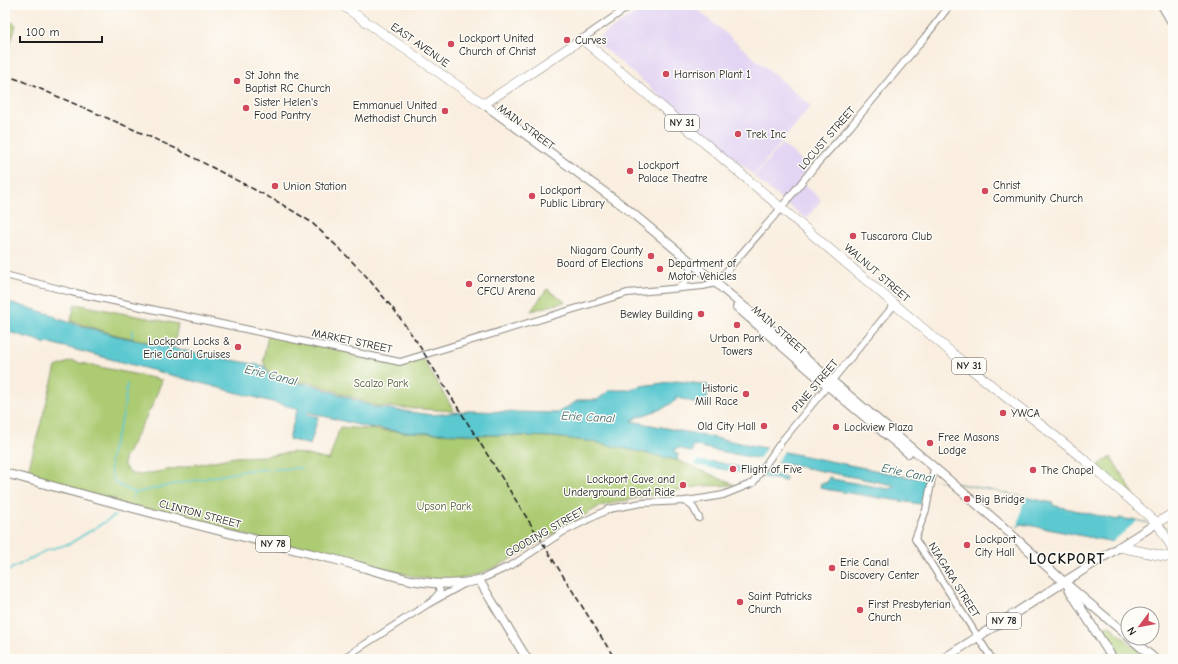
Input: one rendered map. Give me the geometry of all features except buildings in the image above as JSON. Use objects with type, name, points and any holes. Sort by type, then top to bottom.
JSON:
[{"type":"highway","name":"EAST AVENUE","points":[[342,5],[484,104]]},
{"type":"highway","points":[[484,104],[582,38]]},
{"type":"highway","name":"WALNUT STREET","points":[[582,38],[997,390],[1086,461],[1157,524]]},
{"type":"highway","name":"NY 78","points":[[1157,524],[1173,513]]},
{"type":"highway","name":"NY 31","points":[[1157,524],[1173,550]]},
{"type":"highway","points":[[1116,549],[1173,558]]},
{"type":"main road","points":[[1162,5],[1173,24]]},
{"type":"main road","name":"MAIN STREET","points":[[484,104],[626,208],[933,474],[1026,549]]},
{"type":"main road","name":"CLINTON STREET","points":[[5,473],[410,580],[438,584]]},
{"type":"main road","name":"MAIN STREET","points":[[933,474],[950,482],[1120,629]]},
{"type":"main road","name":"NY 78","points":[[943,659],[1157,524]]},
{"type":"main road","points":[[479,580],[527,659]]},
{"type":"main road","name":"GOODING STREET","points":[[438,584],[459,584],[479,580]]},
{"type":"main road","points":[[1064,582],[1113,659]]},
{"type":"main road","points":[[1140,646],[1155,659]]},
{"type":"street","points":[[582,38],[631,5]]},
{"type":"street","name":"LOCUST STREET","points":[[713,284],[782,207],[926,37],[950,5]]},
{"type":"street","points":[[680,288],[689,277],[689,263]]},
{"type":"street","name":"MARKET STREET","points":[[5,275],[71,292],[400,362],[627,293],[713,284]]},
{"type":"street","name":"PINE STREET","points":[[753,483],[781,442],[895,304]]},
{"type":"street","name":"NIAGARA STREET","points":[[933,474],[926,510],[915,539],[992,659]]},
{"type":"street","name":"GOODING STREET","points":[[479,580],[512,564],[563,532],[609,509],[642,503],[685,501],[723,495],[753,483]]},
{"type":"street","points":[[685,501],[693,507],[699,518]]},
{"type":"street","name":"GOODING STREET","points":[[342,659],[428,604],[468,583]]},
{"type":"street","name":"GOODING STREET","points":[[428,604],[440,592],[438,584]]},
{"type":"shaded area","points":[[648,5],[692,5],[811,106],[754,175],[598,43],[599,37]]},
{"type":"shaded area","points":[[782,144],[809,167],[799,179],[821,200],[806,219],[754,177]]},
{"type":"green space","points":[[5,18],[16,25],[5,60]]},
{"type":"green space","points":[[547,289],[565,302],[531,311]]},
{"type":"green space","points":[[75,304],[178,324],[174,347],[116,335],[71,321]]},
{"type":"green space","name":"Scalzo Park","points":[[268,334],[400,363],[422,357],[454,411],[376,406],[313,383],[291,381],[270,374],[263,361]]},
{"type":"green space","name":"Upson Park","points":[[71,361],[162,380],[153,404],[124,459],[124,466],[132,474],[141,475],[235,457],[265,456],[293,452],[329,460],[340,427],[404,432],[553,437],[595,442],[677,460],[735,485],[702,486],[600,506],[499,566],[476,575],[457,579],[440,580],[421,578],[110,502],[26,478],[56,367]]},
{"type":"green space","points":[[1111,457],[1136,498],[1134,499],[1099,467],[1098,465]]},
{"type":"green space","points":[[1105,626],[1110,626],[1120,635],[1120,646],[1133,646],[1148,659],[1122,659],[1104,629]]},
{"type":"water","name":"Erie Canal","points":[[5,301],[53,315],[58,319],[117,336],[264,366],[269,375],[290,382],[313,385],[374,407],[432,415],[469,411],[557,413],[579,400],[597,400],[610,390],[630,390],[641,386],[677,381],[708,385],[707,406],[676,397],[676,400],[664,408],[631,421],[909,477],[950,482],[1053,503],[1052,505],[1118,520],[1119,518],[1132,519],[1173,529],[1173,554],[1033,526],[1021,524],[1018,527],[920,504],[824,489],[820,487],[821,483],[827,483],[829,477],[832,479],[888,489],[894,487],[894,485],[693,445],[692,452],[680,448],[675,449],[675,452],[678,453],[677,460],[595,442],[553,437],[404,432],[362,426],[308,412],[307,414],[318,417],[310,445],[289,439],[296,413],[299,409],[50,343],[45,344],[40,341],[5,331]]},
{"type":"water","points":[[711,461],[786,477],[785,481],[710,467]]},
{"type":"pier","points":[[767,446],[785,450],[775,464],[758,461]]},
{"type":"pier","points":[[927,478],[1024,497],[1018,527],[1002,525],[921,506]]},
{"type":"pier","points":[[1137,521],[1173,529],[1173,556],[1110,544]]},
{"type":"waterway","points":[[132,337],[133,330]]},
{"type":"waterway","points":[[127,384],[123,413],[110,459],[110,467],[115,483],[135,493]]},
{"type":"waterway","points":[[698,463],[717,466]]},
{"type":"waterway","points":[[135,493],[249,470],[301,468]]},
{"type":"waterway","points":[[132,498],[135,493]]},
{"type":"waterway","points":[[5,574],[11,569],[47,550],[69,544],[116,515]]},
{"type":"railway","points":[[5,75],[22,81],[179,150],[278,202],[311,222],[342,251],[366,276],[395,311],[417,342],[615,659]]},
{"type":"place","name":"Curves","points":[[567,40]]},
{"type":"place","name":"Lockport United Church of Christ","points":[[451,44]]},
{"type":"place","name":"Harrison Plant 1","points":[[666,74]]},
{"type":"place","name":"St John the Baptist RC Church","points":[[237,81]]},
{"type":"place","name":"Sister Helen's Food Pantry","points":[[246,108]]},
{"type":"place","name":"Emmanuel United Methodist Church","points":[[445,111]]},
{"type":"place","name":"Trek Inc","points":[[738,134]]},
{"type":"place","name":"Lockport Palace Theatre","points":[[630,171]]},
{"type":"place","name":"Union Station","points":[[275,186]]},
{"type":"place","name":"Christ Community Church","points":[[985,191]]},
{"type":"place","name":"Lockport Public Library","points":[[532,196]]},
{"type":"place","name":"Tuscarora Club","points":[[853,236]]},
{"type":"place","name":"Niagara County Board of Elections","points":[[651,256]]},
{"type":"place","name":"Department of Motor Vehicles","points":[[660,269]]},
{"type":"place","name":"Cornerstone CFCU Arena","points":[[469,284]]},
{"type":"place","name":"Bewley Building","points":[[701,314]]},
{"type":"place","name":"Urban Park Towers","points":[[737,325]]},
{"type":"place","name":"Lockport Locks & Erie Canal Cruises","points":[[238,347]]},
{"type":"place","name":"Historic Mill Race","points":[[746,394]]},
{"type":"place","name":"YWCA","points":[[1003,413]]},
{"type":"place","name":"Old City Hall","points":[[764,426]]},
{"type":"place","name":"Lockview Plaza","points":[[836,427]]},
{"type":"place","name":"Free Masons Lodge","points":[[930,443]]},
{"type":"place","name":"Flight of Five","points":[[733,469]]},
{"type":"place","name":"The Chapel","points":[[1033,470]]},
{"type":"place","name":"Lockport Cave and Underground Boat Ride","points":[[683,485]]},
{"type":"place","name":"Big Bridge","points":[[967,499]]},
{"type":"place","name":"Lockport City Hall","points":[[967,545]]},
{"type":"place","name":"Erie Canal Discovery Center","points":[[832,568]]},
{"type":"place","name":"Saint Patricks Church","points":[[740,602]]},
{"type":"place","name":"First Presbyterian Church","points":[[860,610]]},
{"type":"district","name":"LOCKPORT","points":[[1067,559]]}]
